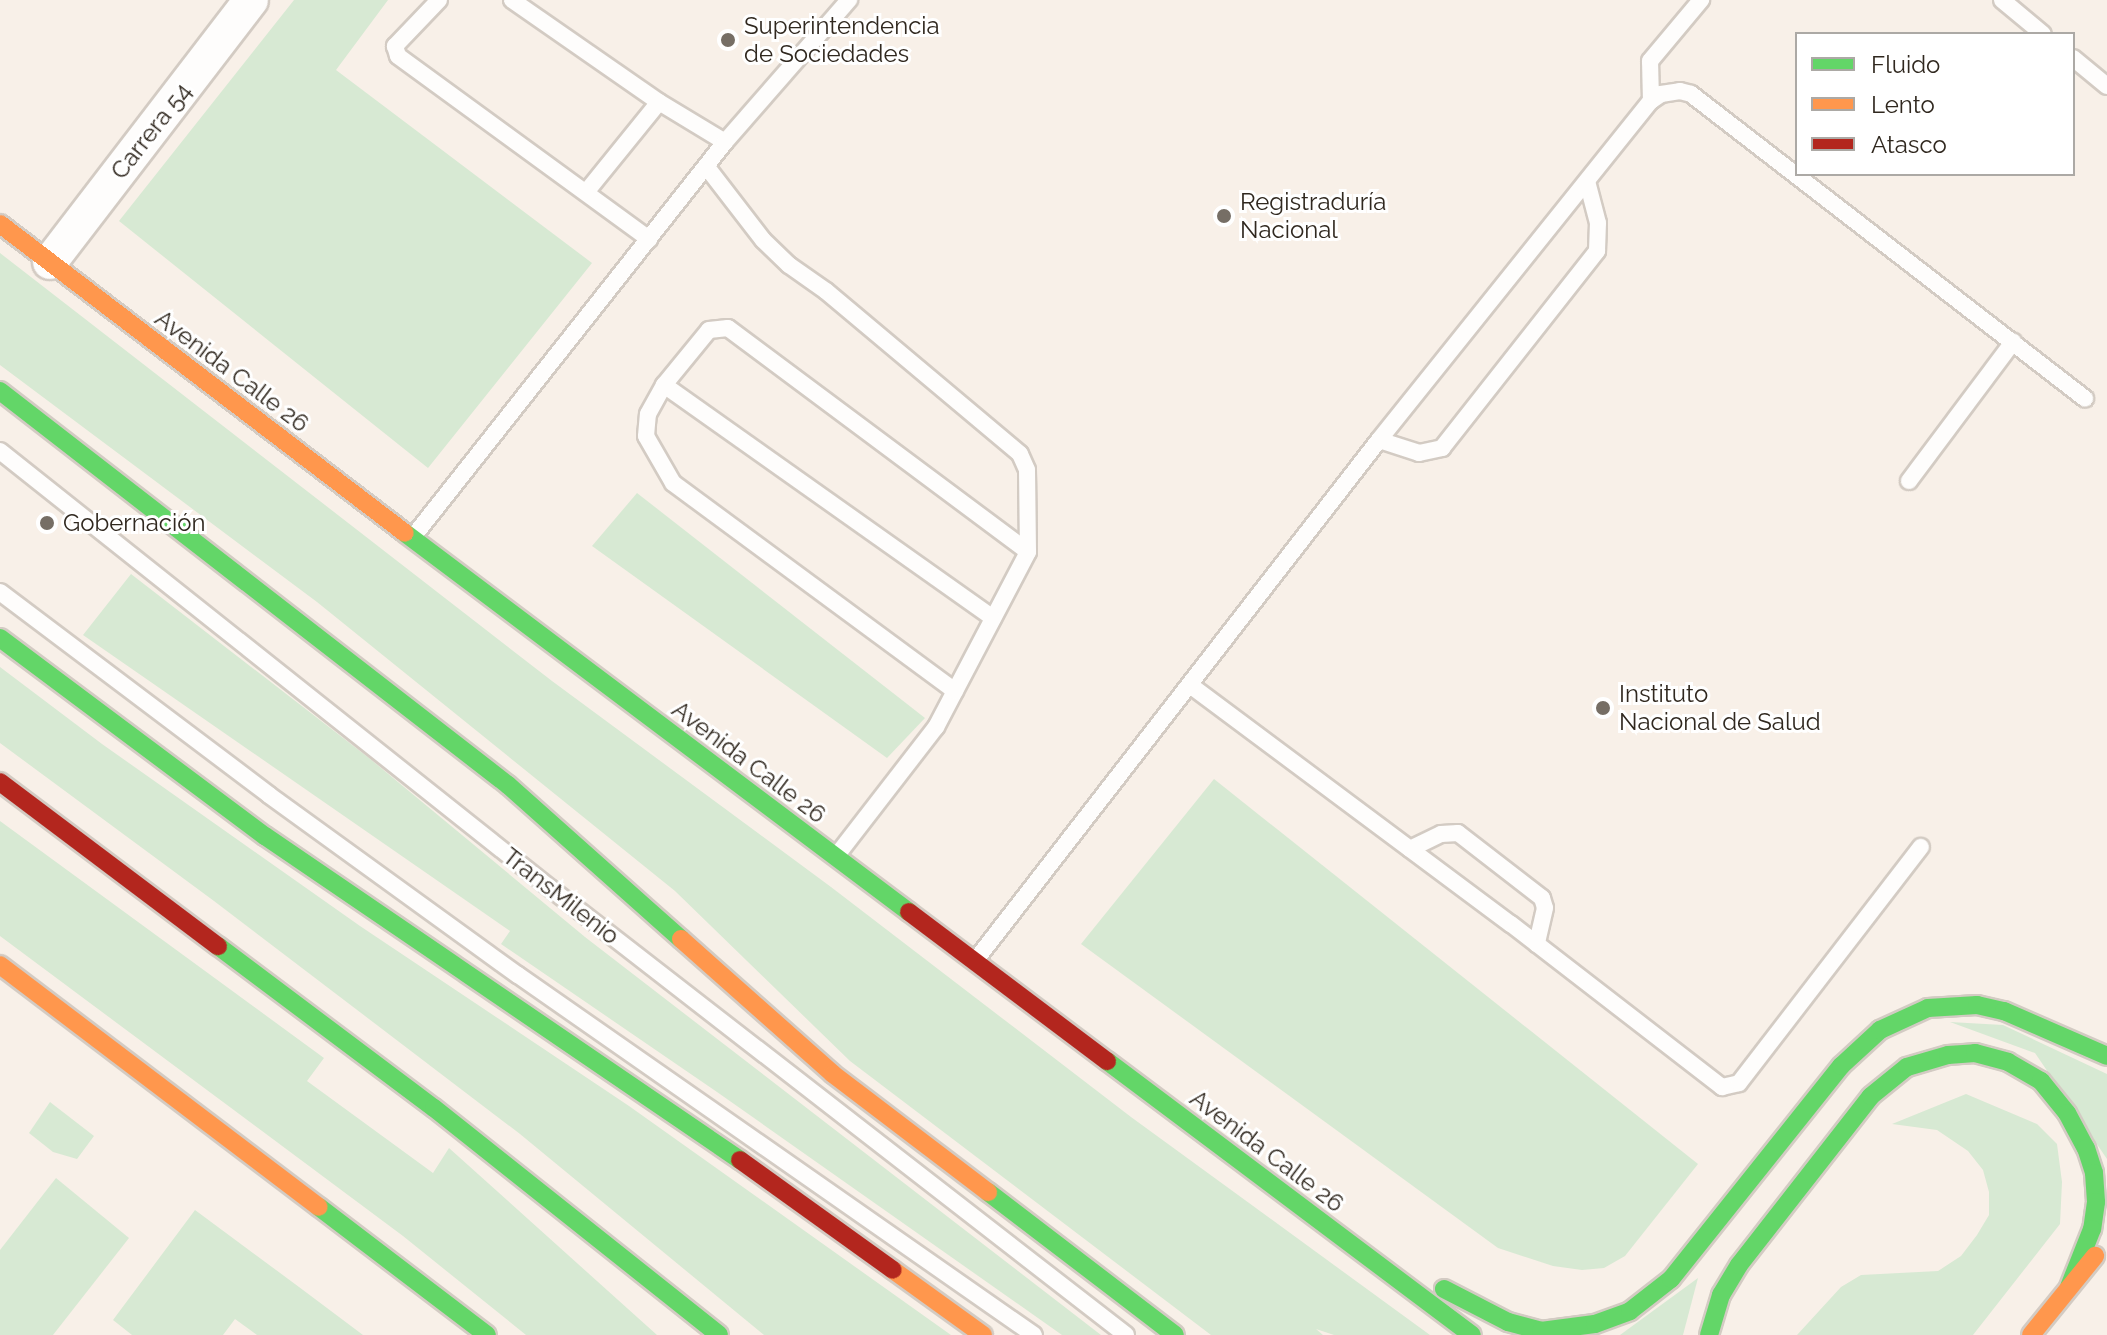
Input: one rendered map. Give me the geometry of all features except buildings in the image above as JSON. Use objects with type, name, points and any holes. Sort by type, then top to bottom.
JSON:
[{"type":"main road","name":"Avenida Calle 26","points":[[0,224],[412,538],[1472,1335]]},
{"type":"main road","points":[[0,391],[508,785],[833,1074],[1175,1335]]},
{"type":"main road","points":[[0,638],[265,836],[660,1103],[983,1335]]},
{"type":"main road","points":[[0,782],[434,1108],[707,1329],[719,1335]]},
{"type":"main road","points":[[0,965],[487,1335]]},
{"type":"main road","points":[[1327,1226],[1508,1322],[1541,1331],[1582,1327],[1630,1311],[1671,1279],[1841,1066],[1880,1030],[1901,1018],[1928,1008],[1977,1005],[2004,1011],[2107,1056]]},
{"type":"main road","points":[[1709,1335],[1721,1295],[1739,1265],[1871,1096],[1907,1067],[1948,1055],[1975,1053],[2008,1062],[2041,1081],[2067,1113],[2086,1148],[2094,1173],[2096,1202],[2092,1229],[2069,1287]]},
{"type":"main road","points":[[2031,1335],[2107,1241]]},
{"type":"street","name":"Carrera 54","points":[[50,262],[251,0]]},
{"type":"lane","points":[[439,0],[395,46],[398,56],[649,239]]},
{"type":"lane","points":[[512,0],[659,102],[725,142]]},
{"type":"lane","points":[[412,538],[725,142],[849,0]]},
{"type":"lane","points":[[1651,101],[1650,61],[1701,0]]},
{"type":"lane","points":[[2002,0],[2041,32]]},
{"type":"lane","points":[[2075,60],[2107,86]]},
{"type":"lane","points":[[974,962],[1379,440],[1651,101],[1668,91],[1691,94],[1795,174]]},
{"type":"lane","points":[[587,191],[659,102]]},
{"type":"lane","points":[[706,166],[763,240],[789,265],[826,291],[1020,454],[1027,470],[1028,552],[936,727],[835,857]]},
{"type":"lane","points":[[1797,176],[2085,399]]},
{"type":"lane","points":[[1379,440],[1419,453],[1442,448],[1597,251],[1598,223],[1587,181]]},
{"type":"lane","points":[[955,691],[673,483],[646,436],[645,426],[664,385],[709,330],[728,328],[1028,552]]},
{"type":"lane","points":[[1909,481],[2013,342]]},
{"type":"lane","points":[[664,385],[993,618]]},
{"type":"lane","name":"TransMilenio","points":[[0,451],[550,888],[1126,1335]]},
{"type":"lane","points":[[0,592],[269,795],[518,975],[1034,1335]]},
{"type":"lane","points":[[1190,685],[1537,944],[1722,1087],[1739,1083],[1921,847]]},
{"type":"lane","points":[[1410,849],[1441,834],[1458,833],[1542,898],[1545,908],[1537,944]]},
{"type":"green space","points":[[294,0],[388,0],[336,70],[592,263],[428,468],[119,221]]},
{"type":"green space","points":[[0,253],[552,681],[831,887],[1131,1117],[1430,1335],[1334,1335],[1316,1329],[1323,1335],[1211,1335],[850,1061],[675,891],[317,602],[0,365]]},
{"type":"green space","points":[[637,493],[925,718],[887,758],[592,546]]},
{"type":"green space","points":[[131,574],[369,758],[585,937],[1101,1335],[1062,1335],[501,944],[510,931],[83,635]]},
{"type":"green space","points":[[0,667],[102,744],[360,926],[629,1106],[951,1335],[764,1335],[520,1134],[0,743]]},
{"type":"green space","points":[[1214,779],[1698,1164],[1625,1256],[1604,1268],[1582,1270],[1553,1266],[1498,1248],[1081,944]]},
{"type":"green space","points":[[0,821],[324,1058],[307,1081],[433,1173],[449,1148],[657,1335],[526,1335],[403,1236],[0,936]]},
{"type":"green space","points":[[1950,1022],[2003,1025],[2107,1074],[2107,1159],[2035,1053]]},
{"type":"green space","points":[[1966,1094],[2037,1124],[2057,1144],[2062,1182],[2060,1224],[1973,1335],[1797,1335],[1841,1287],[1861,1275],[1938,1271],[1961,1256],[1977,1235],[1989,1215],[1989,1192],[1983,1170],[1968,1151],[1937,1130],[1892,1124]]},
{"type":"green space","points":[[50,1102],[94,1136],[77,1159],[53,1152],[29,1133]]},
{"type":"green space","points":[[56,1178],[129,1238],[53,1335],[0,1335],[0,1250]]},
{"type":"green space","points":[[195,1210],[363,1335],[257,1335],[235,1319],[223,1335],[132,1335],[113,1320]]},
{"type":"green space","points":[[1698,1278],[1683,1335],[1620,1335]]},
{"type":"traffic: fast","points":[[0,391],[508,785],[681,939]]},
{"type":"traffic: fast","points":[[405,533],[909,912]]},
{"type":"traffic: fast","points":[[0,638],[265,836],[740,1160]]},
{"type":"traffic: fast","points":[[218,946],[434,1108],[719,1335]]},
{"type":"traffic: fast","points":[[1444,1289],[1508,1322],[1541,1331],[1595,1324],[1630,1311],[1671,1279],[1841,1066],[1880,1030],[1928,1008],[1977,1005],[2004,1011],[2107,1056]]},
{"type":"traffic: fast","points":[[1709,1335],[1721,1295],[1739,1265],[1871,1096],[1907,1067],[1948,1055],[1975,1053],[2008,1062],[2041,1081],[2067,1113],[2086,1148],[2094,1173],[2096,1202],[2092,1229],[2069,1287]]},
{"type":"traffic: fast","points":[[1107,1061],[1472,1335]]},
{"type":"traffic: fast","points":[[988,1192],[1175,1335]]},
{"type":"traffic: fast","points":[[319,1207],[487,1335]]},
{"type":"traffic: slow","points":[[0,224],[405,533]]},
{"type":"traffic: slow","points":[[681,939],[833,1074],[988,1192]]},
{"type":"traffic: slow","points":[[0,965],[319,1207]]},
{"type":"traffic: slow","points":[[2031,1335],[2095,1256]]},
{"type":"traffic: slow","points":[[893,1270],[983,1335]]},
{"type":"traffic: jam","points":[[0,782],[218,946]]},
{"type":"traffic: jam","points":[[909,912],[1107,1061]]},
{"type":"traffic: jam","points":[[740,1160],[893,1270]]},
{"type":"place","name":"Superintendencia de Sociedades","points":[[728,40]]},
{"type":"place","name":"Registraduría Nacional","points":[[1224,216]]},
{"type":"place","name":"Gobernación","points":[[47,523]]},
{"type":"place","name":"Instituto Nacional de Salud","points":[[1603,708]]}]
